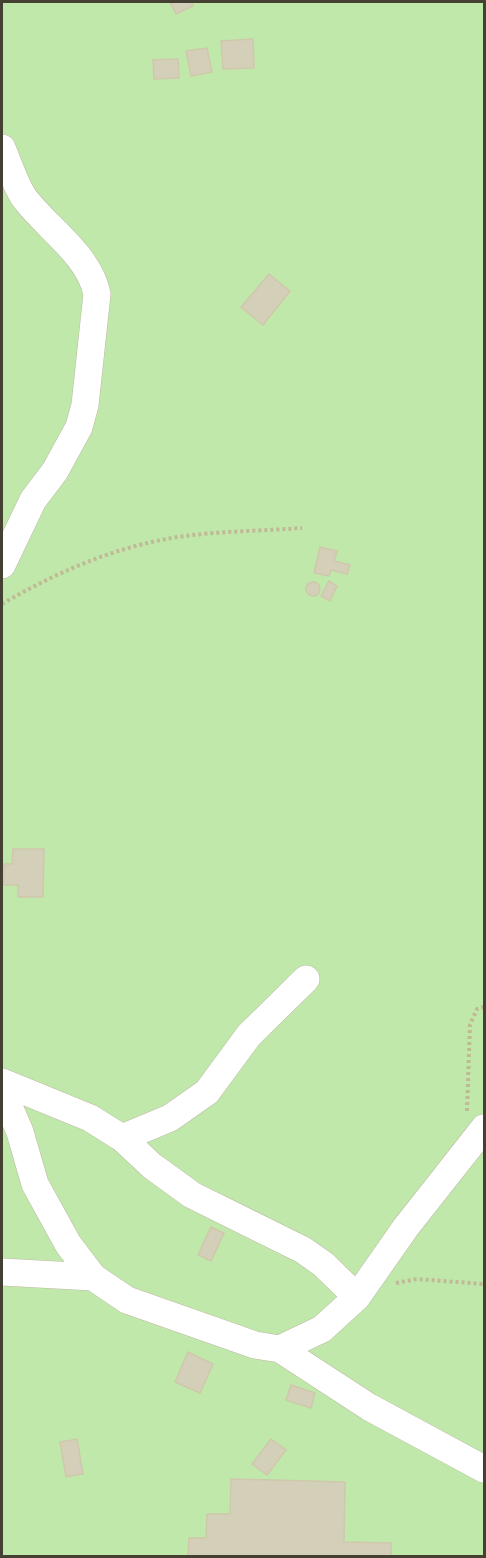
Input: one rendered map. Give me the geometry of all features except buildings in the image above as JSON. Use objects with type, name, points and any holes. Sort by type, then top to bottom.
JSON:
[{"type":"street","points":[[2,148],[12,195],[81,259],[94,277],[97,294],[85,405],[79,427],[60,462],[33,500],[2,564]]},
{"type":"street","points":[[122,1138],[170,1118],[207,1092],[249,1035],[306,979]]},
{"type":"street","points":[[2,1082],[90,1118],[122,1138],[153,1166],[192,1195],[303,1250],[361,1292]]},
{"type":"street","points":[[2,1090],[20,1132],[35,1184],[68,1244],[93,1277],[128,1300],[255,1346],[280,1350],[369,1407],[484,1469]]},
{"type":"street","points":[[280,1350],[322,1329],[361,1292],[406,1227],[484,1128]]},
{"type":"street","points":[[2,1272],[93,1277]]},
{"type":"path","points":[[2,604],[46,578],[113,552],[178,537],[302,528]]},
{"type":"path","points":[[465,1154],[470,1025],[477,1009],[484,1006]]},
{"type":"path","points":[[361,1292],[417,1280],[484,1284]]},
{"type":"green space","points":[[2,2],[484,2],[484,1556],[2,1556]]}]
